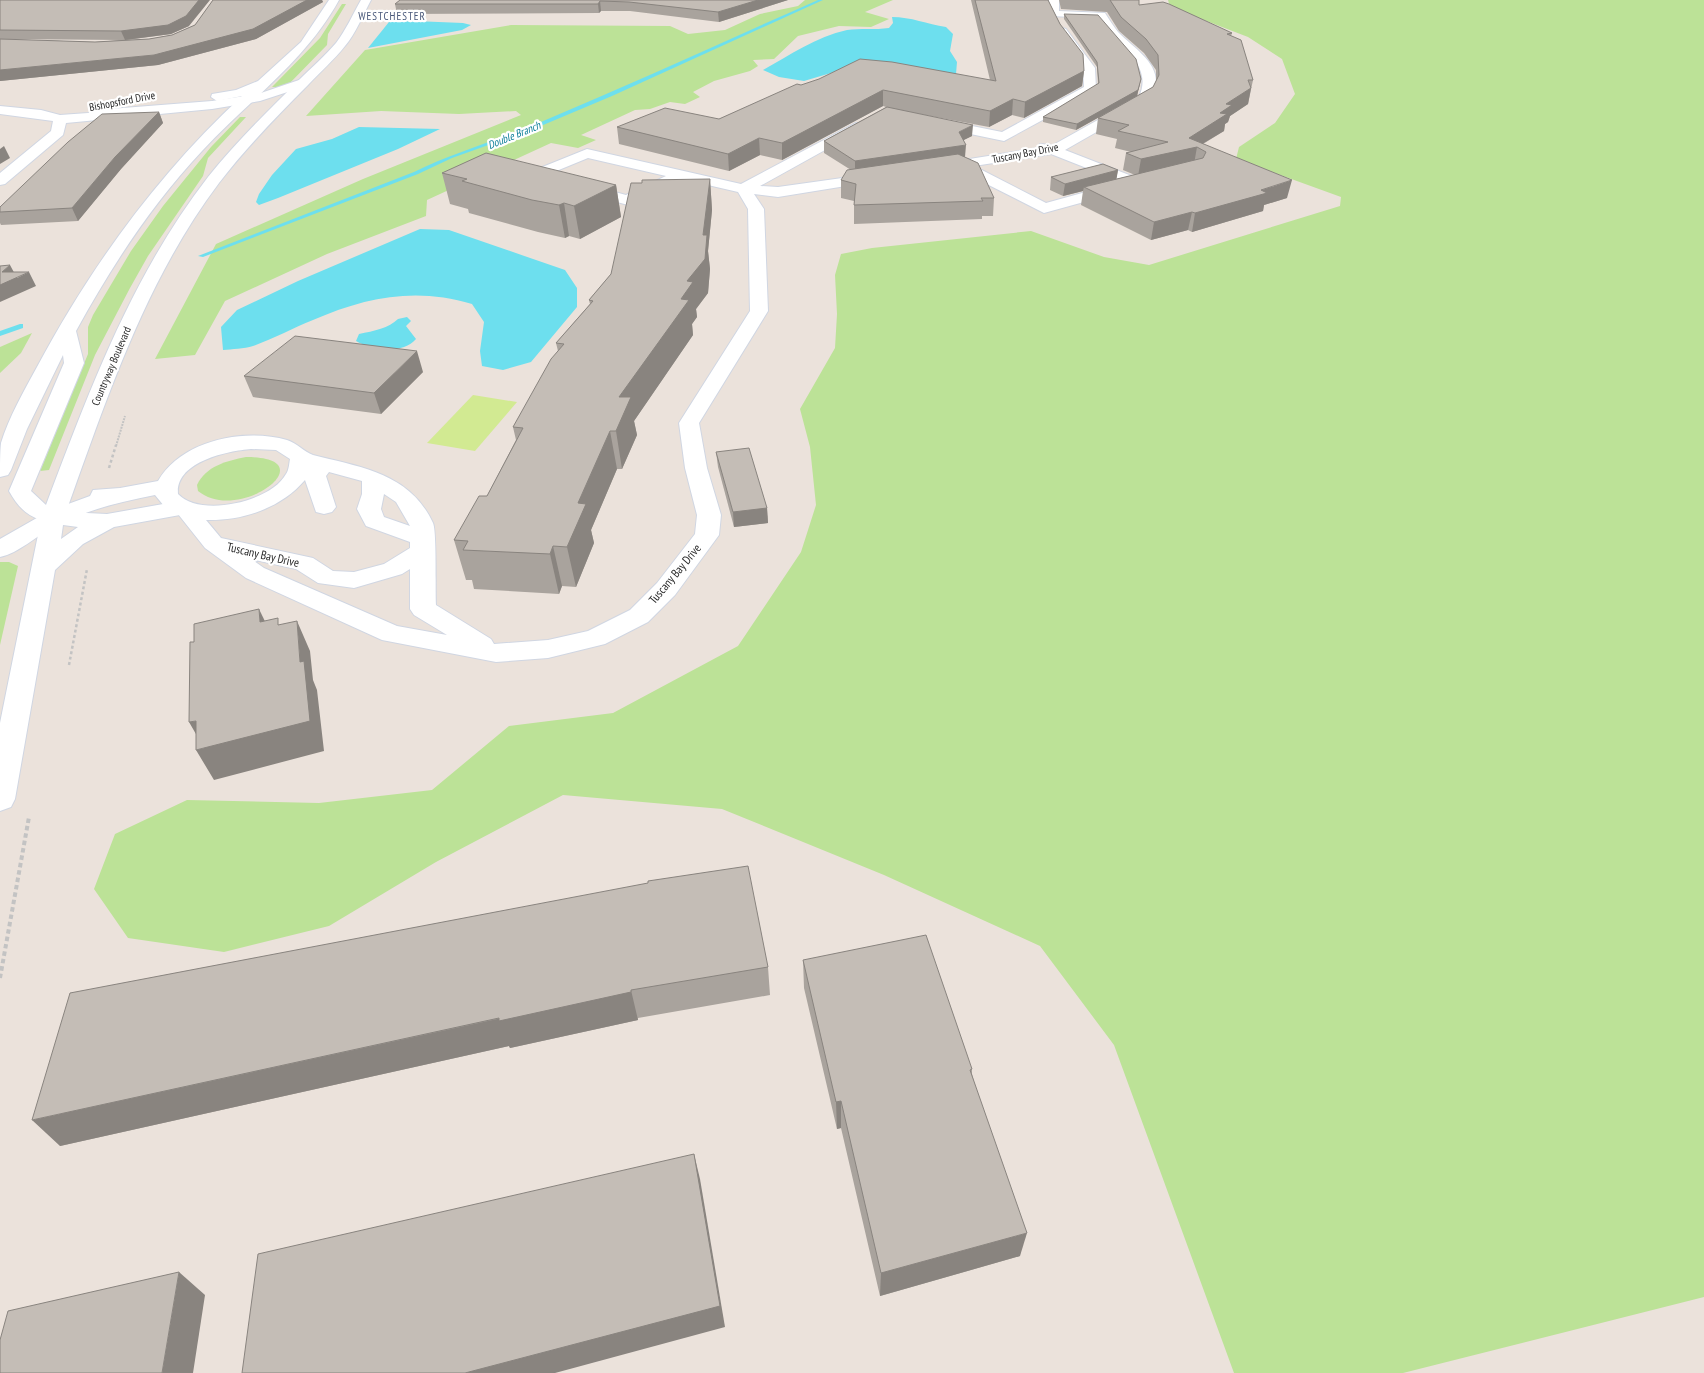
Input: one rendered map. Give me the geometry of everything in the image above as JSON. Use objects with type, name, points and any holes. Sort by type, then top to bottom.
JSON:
[{"type":"street","points":[[0,470],[66,331],[133,227],[184,163],[246,99],[305,44],[322,23],[336,1]]},
{"type":"street","name":"Countryway Boulevard","points":[[0,799],[53,516],[100,386],[144,292],[188,217],[243,144],[340,44],[367,2]]},
{"type":"street","name":"Tuscany Bay Drive","points":[[921,120],[1004,137],[1090,89],[1090,68],[1066,37],[1053,7]]},
{"type":"street","name":"Tuscany Bay Drive","points":[[922,170],[1056,149],[1144,99],[1150,89],[1148,68],[1111,31],[1101,15],[1053,7]]},
{"type":"street","points":[[214,101],[267,81]]},
{"type":"street","name":"Bishopsford Drive","points":[[0,110],[41,114],[60,119],[246,99],[272,95],[302,83]]},
{"type":"street","name":"Bishopsford Drive","points":[[177,94],[214,101]]},
{"type":"street","name":"Bishopsford Drive","points":[[60,119],[80,110],[133,98]]},
{"type":"street","points":[[213,182],[218,157],[258,110],[254,103],[246,99]]},
{"type":"street","points":[[214,101],[226,110],[228,117]]},
{"type":"street","points":[[0,181],[58,132],[60,119]]},
{"type":"street","points":[[743,190],[867,121]]},
{"type":"street","points":[[1004,137],[1056,149],[1137,184]]},
{"type":"street","points":[[679,175],[628,200],[535,175],[587,153],[743,190],[778,192],[894,175]]},
{"type":"street","points":[[960,164],[1044,208],[1156,179]]},
{"type":"street","name":"Tuscany Bay Drive","points":[[166,486],[167,495],[172,503],[183,509],[213,543],[255,573],[391,634],[496,653],[548,649],[596,638],[639,616],[666,589],[707,536],[709,515],[696,468],[689,423],[759,311],[756,208],[743,190]]},
{"type":"street","points":[[66,331],[74,363],[20,491],[24,502],[35,510],[53,516],[80,521],[108,521],[183,509],[214,513],[234,511],[254,505],[287,488],[313,466]]},
{"type":"street","points":[[0,550],[53,516],[84,504],[166,486],[173,475],[185,464],[221,447],[242,443],[279,444],[293,450],[313,466],[374,477],[404,497],[422,524],[423,609],[496,653]]},
{"type":"street","points":[[313,466],[324,507]]},
{"type":"street","points":[[374,477],[373,494],[369,509],[374,521],[422,544]]},
{"type":"street","points":[[67,478],[75,490],[86,494],[120,495]]},
{"type":"street","points":[[44,567],[75,540],[108,521]]},
{"type":"street","name":"Tuscany Bay Drive","points":[[213,543],[304,563],[327,578],[354,580],[393,569],[422,544]]},
{"type":"path","points":[[108,471],[127,412]]},
{"type":"path","points":[[69,665],[88,563]]},
{"type":"green space","points":[[805,0],[893,0],[865,12],[889,19],[871,27],[839,26],[798,36],[774,59],[753,60],[758,66],[750,71],[714,81],[693,92],[700,97],[685,104],[670,102],[650,109],[635,110],[581,135],[596,140],[578,148],[551,143],[427,200],[426,216],[327,254],[225,301],[195,355],[155,359],[216,244],[363,179],[521,115],[516,111],[459,114],[381,111],[306,116],[365,50],[511,25],[670,26],[688,34],[725,30],[760,14],[798,6]]},
{"type":"green space","points":[[1168,0],[1704,0],[1704,1297],[1403,1373],[1234,1373],[1114,1045],[1040,946],[884,875],[722,809],[563,795],[436,862],[329,926],[224,952],[128,938],[94,889],[115,834],[187,800],[319,803],[432,790],[509,726],[613,713],[738,646],[801,552],[816,505],[810,447],[800,409],[835,348],[837,314],[835,275],[841,254],[872,248],[1031,231],[1104,257],[1149,265],[1340,206],[1341,197],[1236,159],[1239,147],[1275,123],[1295,94],[1282,59],[1248,37],[1170,7]]},
{"type":"green space","points":[[342,4],[346,4],[328,34],[327,45],[286,87],[272,87],[320,38]]},
{"type":"green space","points":[[240,117],[246,117],[208,158],[203,176],[148,256],[95,355],[49,470],[40,471],[88,354],[88,327],[93,315],[131,251],[163,206],[211,147]]},
{"type":"green space","points":[[32,333],[21,353],[0,373],[0,347]]},
{"type":"green space","points":[[473,395],[517,402],[475,451],[427,443]]},
{"type":"green space","points":[[246,457],[269,460],[279,467],[278,477],[268,487],[253,495],[234,500],[215,499],[198,491],[197,485],[211,469],[231,460]]},
{"type":"green space","points":[[0,562],[9,562],[18,566],[0,645]]},
{"type":"water","points":[[892,17],[906,18],[946,27],[953,34],[950,51],[957,62],[956,74],[841,70],[804,81],[779,77],[763,70],[804,47],[836,33],[852,29],[889,28],[893,23]]},
{"type":"water","points":[[414,21],[471,25],[462,30],[368,48],[389,22]]},
{"type":"water","points":[[359,127],[440,129],[398,149],[278,198],[259,205],[256,202],[272,175],[296,149],[332,139]]},
{"type":"water","points":[[420,229],[449,230],[565,270],[577,288],[577,307],[531,362],[503,370],[482,366],[480,351],[484,322],[472,304],[431,296],[391,297],[352,305],[253,346],[223,350],[221,327],[237,310],[298,281]]},
{"type":"water","points":[[407,317],[411,321],[406,326],[416,339],[410,344],[395,349],[378,349],[356,341],[359,334],[381,329],[398,319]]},
{"type":"building","points":[[0,0],[199,0],[186,16],[168,25],[121,31],[0,30]]},
{"type":"building","points":[[213,0],[307,0],[253,29],[154,55],[0,70],[0,39],[95,42],[149,39],[172,35],[195,25]]},
{"type":"building","points":[[400,0],[758,0],[718,12],[629,2],[600,1],[598,4],[395,4]]},
{"type":"building","points":[[975,0],[1048,0],[1060,24],[1083,54],[1084,71],[1025,102],[1013,99],[990,111],[883,90],[782,143],[759,138],[728,154],[617,127],[665,108],[719,119],[797,84],[801,85],[819,79],[860,59],[892,62],[996,81]]},
{"type":"building","points":[[1110,0],[1139,0],[1139,5],[1163,2],[1232,33],[1227,34],[1241,40],[1253,80],[1248,80],[1251,88],[1226,104],[1232,105],[1220,113],[1227,114],[1189,138],[1292,180],[1261,190],[1267,193],[1154,222],[1084,187],[1203,158],[1206,152],[1197,147],[1141,159],[1126,153],[1168,142],[1118,131],[1129,125],[1098,118],[1153,87],[1159,75],[1158,55],[1146,39],[1121,17]]},
{"type":"building","points":[[1064,14],[1098,15],[1136,59],[1141,79],[1138,90],[1077,124],[1043,117],[1099,83],[1097,62]]},
{"type":"building","points":[[887,107],[973,125],[959,132],[966,145],[855,161],[824,141]]},
{"type":"building","points":[[159,112],[115,157],[72,208],[0,212],[0,207],[68,142],[102,114]]},
{"type":"building","points":[[486,153],[616,185],[574,206],[564,203],[559,205],[532,200],[462,181],[467,179],[442,173]]},
{"type":"building","points":[[958,154],[978,163],[994,198],[981,198],[983,201],[854,205],[856,184],[841,180],[847,170]]},
{"type":"building","points":[[1103,164],[1118,170],[1065,184],[1051,177]]},
{"type":"building","points":[[710,179],[703,235],[707,235],[705,259],[687,281],[693,282],[681,299],[689,300],[619,397],[631,397],[616,431],[610,431],[578,503],[586,504],[567,547],[553,546],[550,554],[463,550],[468,541],[454,540],[479,496],[487,496],[523,428],[513,427],[551,359],[564,344],[556,343],[593,301],[589,300],[611,274],[631,183],[642,183],[642,180]]},
{"type":"building","points":[[10,265],[2,272],[29,272],[0,285],[0,266]]},
{"type":"building","points":[[295,336],[417,351],[374,393],[244,376]]},
{"type":"building","points":[[749,448],[767,508],[733,512],[716,452]]},
{"type":"building","points":[[259,609],[260,622],[278,618],[278,625],[297,621],[300,662],[304,661],[310,721],[196,750],[196,721],[189,722],[190,642],[194,642],[194,624]]},
{"type":"building","points":[[748,866],[768,967],[631,990],[631,992],[499,1021],[499,1018],[32,1120],[70,993],[648,883],[648,881]]},
{"type":"building","points":[[926,935],[972,1069],[970,1070],[1027,1233],[881,1273],[841,1101],[836,1102],[803,960]]},
{"type":"building","points":[[694,1154],[720,1306],[465,1373],[242,1373],[258,1254]]},
{"type":"building","points":[[179,1272],[162,1373],[0,1373],[0,1340],[8,1311]]},
{"type":"waterway","name":"Double Branch","points":[[201,256],[416,173],[450,157],[534,127],[821,0]]},
{"type":"waterway","name":"Double Branch","points":[[0,334],[20,326]]},
{"type":"district","name":"WESTCHESTER","points":[[392,16]]}]
